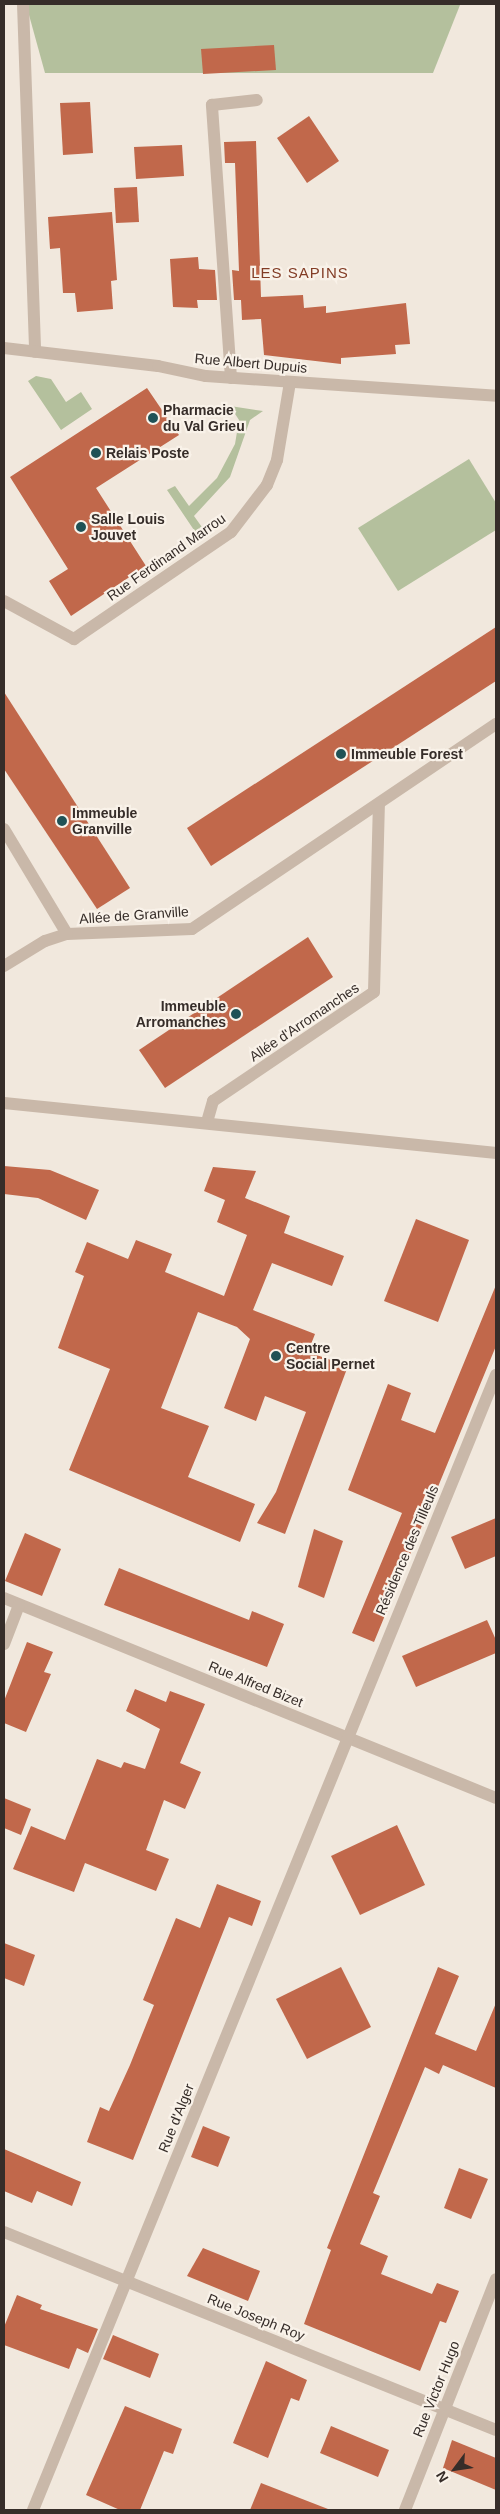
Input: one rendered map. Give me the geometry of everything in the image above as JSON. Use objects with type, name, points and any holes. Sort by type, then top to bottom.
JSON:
[{"type":"street","points":[[24,4],[35,352]]},
{"type":"street","points":[[231,378],[212,105],[257,100]]},
{"type":"street","name":"Rue Albert Dupuis","points":[[4,348],[231,378],[496,396]]},
{"type":"street","name":"Rue Ferdinand Marrou","points":[[4,601],[74,639],[231,532],[267,484],[277,460],[290,382]]},
{"type":"street","name":"Allée de Granville","points":[[4,829],[67,934],[192,929],[379,805],[496,724]]},
{"type":"street","name":"Allée d'Arromanches","points":[[207,1122],[213,1102],[374,992],[379,805]]},
{"type":"street","points":[[4,966],[45,941],[67,934]]},
{"type":"street","points":[[4,1104],[207,1122],[496,1153]]},
{"type":"street","name":"Résidence des Tilleuls","points":[[345,1737],[496,1375]]},
{"type":"street","name":"Rue Alfred Bizet","points":[[4,1598],[496,1798]]},
{"type":"street","points":[[4,1644],[20,1605]]},
{"type":"street","name":"Rue d'Alger","points":[[33,2510],[345,1737]]},
{"type":"street","name":"Rue Joseph Roy","points":[[4,2232],[496,2430]]},
{"type":"street","name":"Rue Victor Hugo","points":[[405,2510],[496,2279]]},
{"type":"green space","points":[[26,4],[460,5],[433,73],[45,73]]},
{"type":"green space","points":[[36,376],[51,379],[66,402],[81,392],[92,409],[61,430],[28,381]]},
{"type":"green space","points":[[230,406],[263,411],[250,420],[230,477],[194,516],[204,530],[198,536],[167,490],[175,486],[189,506],[217,478],[235,444],[239,420]]},
{"type":"green space","points":[[469,459],[496,503],[496,530],[398,591],[358,528]]},
{"type":"building","points":[[274,45],[276,70],[203,74],[201,49]]},
{"type":"building","points":[[90,102],[93,153],[63,155],[60,103]]},
{"type":"building","points":[[309,116],[339,161],[307,183],[277,138]]},
{"type":"building","points":[[256,141],[261,297],[303,295],[304,308],[326,306],[326,313],[406,303],[410,344],[395,345],[396,354],[341,358],[341,364],[264,355],[261,319],[242,320],[241,300],[234,300],[232,270],[239,271],[235,163],[225,163],[224,142]]},
{"type":"building","points":[[182,145],[184,176],[136,179],[134,147]]},
{"type":"building","points":[[137,187],[139,222],[116,223],[114,188]]},
{"type":"building","points":[[112,212],[117,280],[111,281],[113,309],[77,312],[75,293],[63,293],[60,248],[50,249],[48,217]]},
{"type":"building","points":[[198,257],[199,269],[215,270],[217,300],[197,300],[198,308],[173,307],[170,259]]},
{"type":"building","name":"Salle Louis Jouvet","points":[[147,388],[179,435],[96,488],[146,566],[71,616],[49,581],[68,569],[10,477]]},
{"type":"building","name":"Immeuble Forest","points":[[496,627],[496,681],[211,866],[187,828]]},
{"type":"building","name":"Immeuble Granville","points":[[4,692],[130,888],[97,909],[4,769]]},
{"type":"building","name":"Immeuble Arromanches","points":[[308,937],[333,977],[165,1088],[139,1050]]},
{"type":"building","points":[[4,1166],[50,1170],[99,1190],[86,1220],[38,1198],[4,1194]]},
{"type":"building","points":[[213,1167],[256,1171],[245,1198],[290,1216],[284,1233],[344,1256],[332,1286],[272,1263],[253,1310],[315,1334],[308,1352],[348,1366],[285,1534],[257,1523],[276,1492],[306,1412],[265,1396],[256,1421],[224,1408],[250,1339],[237,1327],[198,1312],[161,1408],[209,1426],[188,1477],[255,1504],[240,1542],[69,1470],[110,1369],[58,1348],[84,1276],[75,1272],[87,1242],[128,1259],[136,1240],[172,1254],[165,1272],[224,1296],[247,1235],[217,1222],[225,1200],[204,1191]]},
{"type":"building","points":[[416,1219],[469,1240],[438,1322],[384,1301]]},
{"type":"building","points":[[496,1285],[496,1346],[374,1642],[352,1633],[402,1513],[348,1490],[388,1384],[411,1393],[401,1420],[435,1433]]},
{"type":"building","points":[[496,1518],[496,1556],[465,1569],[451,1537]]},
{"type":"building","points":[[314,1529],[343,1541],[324,1598],[298,1587]]},
{"type":"building","points":[[25,1533],[61,1549],[42,1596],[5,1581]]},
{"type":"building","points":[[119,1568],[249,1620],[252,1611],[284,1624],[267,1667],[104,1605]]},
{"type":"building","points":[[487,1620],[496,1640],[496,1653],[416,1687],[402,1656]]},
{"type":"building","points":[[27,1642],[53,1652],[44,1672],[51,1674],[26,1732],[4,1723],[4,1701]]},
{"type":"building","points":[[135,1689],[166,1702],[170,1691],[205,1704],[180,1763],[201,1772],[185,1809],[164,1800],[146,1850],[169,1859],[156,1891],[85,1863],[74,1892],[13,1869],[31,1826],[65,1840],[97,1759],[121,1768],[124,1762],[145,1769],[160,1729],[126,1711]]},
{"type":"building","points":[[4,1798],[31,1809],[21,1835],[4,1828]]},
{"type":"building","points":[[397,1825],[425,1885],[360,1915],[331,1856]]},
{"type":"building","points":[[217,1884],[261,1901],[252,1926],[229,1917],[133,2160],[87,2142],[100,2107],[109,2111],[154,2005],[143,2000],[176,1918],[200,1928]]},
{"type":"building","points":[[4,1943],[35,1955],[24,1986],[4,1978]]},
{"type":"building","points":[[341,1967],[371,2027],[307,2059],[276,1999]]},
{"type":"building","points":[[438,1967],[459,1976],[435,2034],[476,2051],[496,2003],[496,2088],[443,2065],[439,2074],[425,2067],[373,2193],[380,2196],[360,2244],[388,2256],[381,2274],[432,2294],[437,2283],[459,2291],[446,2323],[440,2321],[420,2371],[304,2324],[331,2250],[327,2248]]},
{"type":"building","points":[[203,2126],[230,2137],[218,2167],[191,2157]]},
{"type":"building","points":[[4,2149],[81,2182],[72,2206],[37,2191],[32,2203],[4,2191]]},
{"type":"building","points":[[459,2168],[488,2179],[471,2219],[444,2208]]},
{"type":"building","points":[[203,2248],[260,2271],[248,2301],[187,2276]]},
{"type":"building","points":[[17,2295],[42,2305],[40,2309],[98,2329],[88,2353],[77,2348],[69,2369],[4,2345],[4,2327]]},
{"type":"building","points":[[113,2335],[159,2354],[150,2378],[103,2359]]},
{"type":"building","points":[[266,2361],[307,2380],[299,2401],[291,2398],[268,2458],[233,2443]]},
{"type":"building","points":[[125,2406],[182,2429],[173,2454],[164,2451],[140,2510],[120,2510],[86,2495]]},
{"type":"building","points":[[331,2426],[389,2450],[378,2477],[320,2453]]},
{"type":"building","points":[[452,2440],[496,2458],[496,2490],[443,2468]]},
{"type":"building","points":[[261,2483],[328,2509],[328,2510],[250,2510]]},
{"type":"place","name":"Pharmacie du Val Grieu","points":[[153,418]]},
{"type":"place","name":"Relais Poste","points":[[96,453]]},
{"type":"place","name":"Salle Louis Jouvet","points":[[81,527]]},
{"type":"place","name":"Immeuble Forest","points":[[341,754]]},
{"type":"place","name":"Immeuble Granville","points":[[62,821]]},
{"type":"place","name":"Immeuble Arromanches","points":[[236,1014]]},
{"type":"place","name":"Centre Social Pernet","points":[[276,1356]]},
{"type":"district","name":"LES SAPINS","points":[[300,273]]}]
